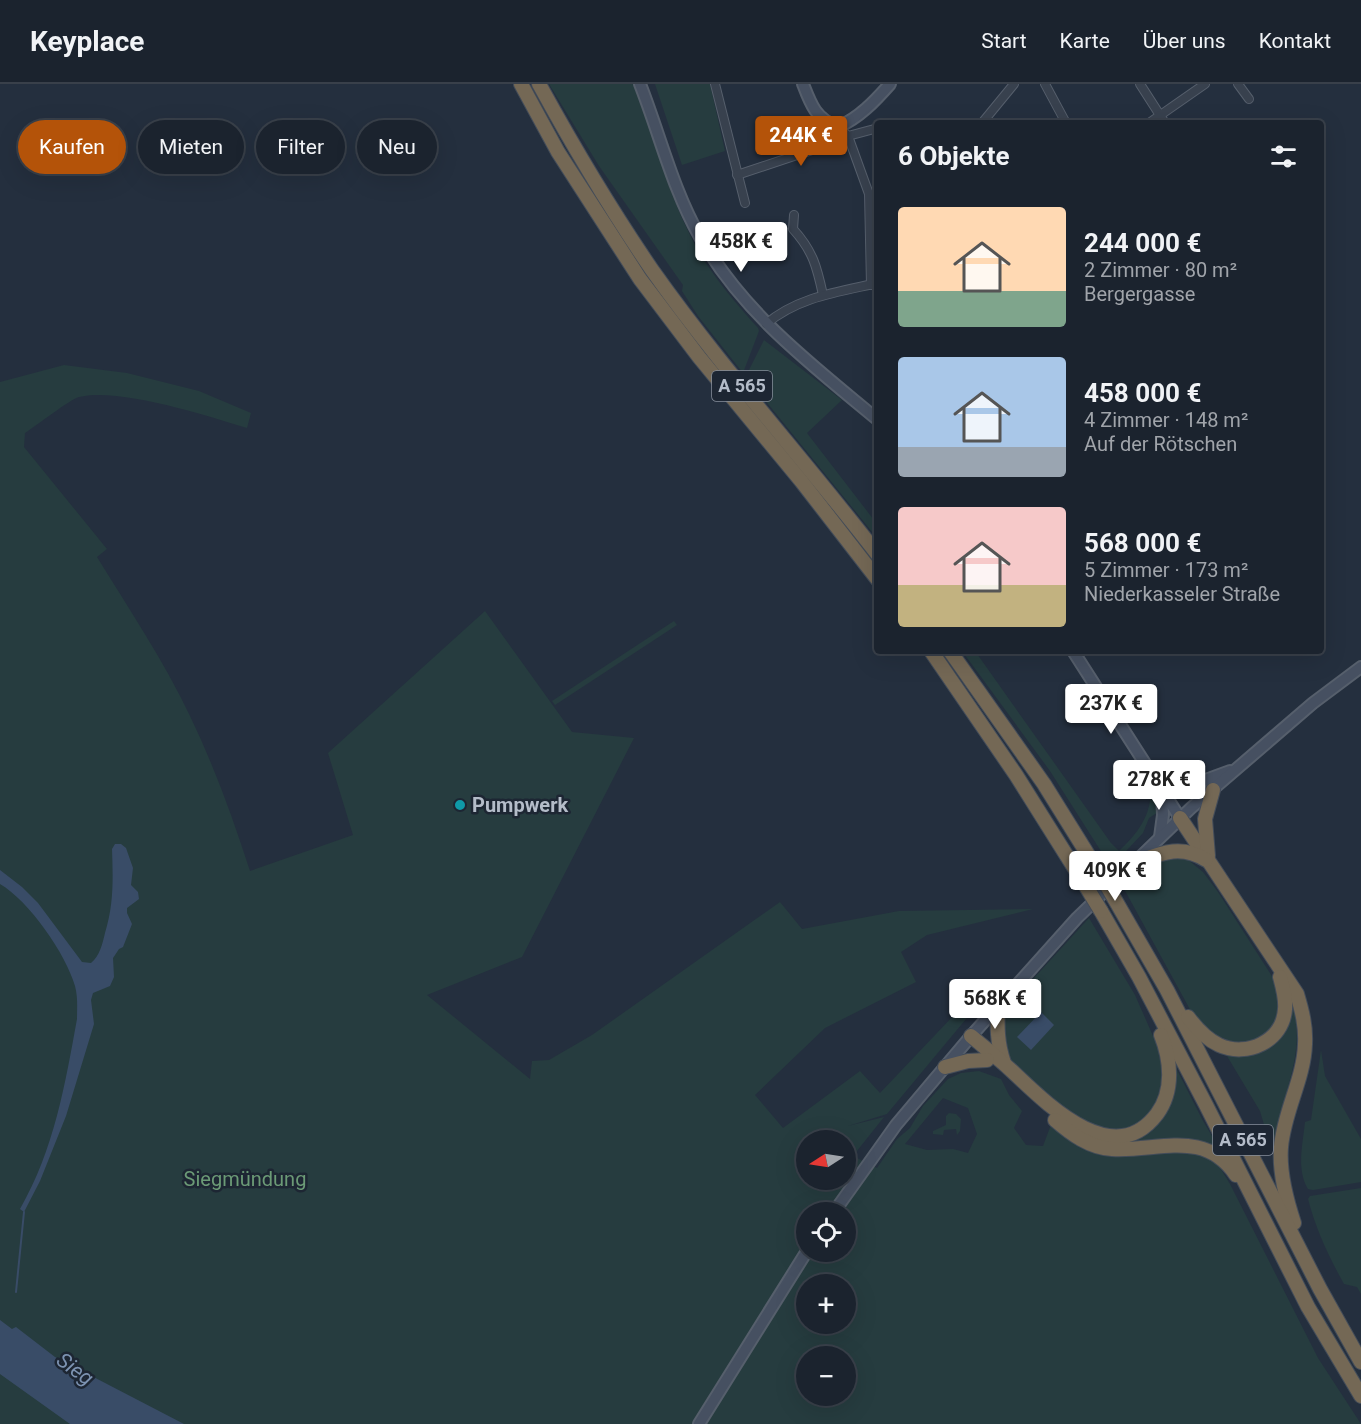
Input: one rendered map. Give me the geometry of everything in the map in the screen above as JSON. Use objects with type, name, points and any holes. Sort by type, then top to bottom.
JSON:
[{"type":"highway","name":"A 565","points":[[521,84],[558,152],[640,279],[699,357],[802,482],[874,575]]},
{"type":"highway","name":"A 565","points":[[539,84],[610,207],[653,271],[713,350],[874,550]]},
{"type":"highway","name":"A 565","points":[[933,654],[1016,775],[1101,911],[1139,977],[1308,1307],[1361,1396]]},
{"type":"highway","name":"A 565","points":[[952,654],[1044,784],[1114,898],[1167,990],[1320,1289],[1361,1362]]},
{"type":"highway","points":[[1208,861],[1204,819],[1212,790]]},
{"type":"highway","points":[[1180,818],[1277,968],[1297,994],[1304,1020],[1305,1044],[1303,1063],[1286,1119],[1281,1147],[1282,1172],[1289,1210],[1320,1289]]},
{"type":"highway","points":[[1132,864],[1167,850],[1197,853],[1208,861]]},
{"type":"highway","points":[[1167,990],[1199,1032],[1218,1045],[1230,1049],[1250,1049],[1274,1037],[1284,1020],[1285,995],[1277,968]]},
{"type":"highway","points":[[968,1039],[1005,1065],[1056,1112],[1081,1127],[1111,1136],[1138,1131],[1158,1112],[1166,1095],[1169,1076],[1168,1052],[1139,977]]},
{"type":"highway","points":[[998,1005],[996,1032],[1005,1065]]},
{"type":"highway","points":[[968,1039],[987,1060],[1074,1136],[1095,1146],[1111,1149],[1184,1144],[1202,1149],[1218,1157],[1230,1167],[1259,1210]]},
{"type":"highway","points":[[945,1067],[968,1060],[987,1060]]},
{"type":"main road","points":[[640,84],[681,196],[699,236],[721,271],[766,324],[874,417]]},
{"type":"main road","points":[[803,84],[816,114],[836,126],[849,122],[890,84]]},
{"type":"main road","points":[[1075,654],[1180,818]]},
{"type":"main road","points":[[841,1202],[873,1155],[968,1039],[1077,918],[1180,818],[1313,703],[1361,667]]},
{"type":"main road","points":[[1159,784],[1200,782],[1239,767]]},
{"type":"main road","points":[[1159,784],[1162,815],[1160,837]]},
{"type":"main road","points":[[699,1424],[800,1262]]},
{"type":"street","points":[[715,84],[746,203]]},
{"type":"street","points":[[984,120],[1014,84]]},
{"type":"street","points":[[1045,84],[1064,120]]},
{"type":"street","points":[[1140,84],[1163,120]]},
{"type":"street","points":[[1153,120],[1205,84]]},
{"type":"street","points":[[1238,84],[1249,99]]},
{"type":"street","points":[[737,175],[821,147],[826,144],[836,126],[848,136],[869,194],[874,284],[823,295],[796,304],[766,324]]},
{"type":"street","points":[[848,136],[874,129]]},
{"type":"street","points":[[794,215],[793,229],[814,258],[823,295]]},
{"type":"green space","points":[[549,84],[634,84],[681,217],[690,235],[712,272],[758,328],[759,331],[743,373],[698,316],[682,291],[683,285],[599,166]]},
{"type":"green space","points":[[655,84],[710,84],[725,151],[682,165]]},
{"type":"green space","points":[[764,340],[842,400],[807,433],[874,520],[874,534],[764,399],[761,389],[756,388],[746,376]]},
{"type":"green space","name":"Siegmündung","points":[[64,365],[127,373],[199,391],[251,413],[247,428],[187,410],[139,399],[96,395],[79,397],[25,433],[24,447],[107,549],[97,557],[158,655],[190,716],[223,792],[250,871],[353,835],[328,753],[485,611],[572,732],[634,738],[522,957],[427,995],[530,1079],[532,1061],[549,1060],[592,1035],[780,902],[802,929],[899,911],[1033,909],[927,935],[901,952],[916,982],[825,1028],[755,1095],[783,1128],[860,1071],[880,1093],[974,994],[981,1001],[887,1114],[848,1126],[884,1117],[856,1152],[856,1130],[796,1130],[796,1190],[856,1190],[856,1158],[877,1168],[897,1139],[910,1128],[923,1106],[948,1079],[961,1073],[979,1071],[1001,1079],[1009,1095],[1022,1111],[1014,1128],[1026,1145],[1043,1146],[1052,1122],[1085,1145],[1185,1151],[1205,1155],[1219,1166],[1230,1184],[1318,1358],[1361,1424],[131,1424],[0,1338],[0,382]],"holes":[[[943,1098],[968,1108],[977,1134],[968,1153],[953,1149],[927,1150],[905,1144]]]},
{"type":"green space","points":[[674,621],[677,625],[555,705],[552,701]]},
{"type":"green space","points":[[964,654],[977,654],[1111,843],[1119,851],[1139,828],[1150,800],[1155,798],[1158,812],[1149,818],[1143,833],[1111,867],[1050,771]]},
{"type":"green space","points":[[1178,857],[1187,859],[1203,872],[1275,981],[1280,993],[1280,1009],[1275,1023],[1261,1039],[1238,1044],[1215,1035],[1193,1015],[1123,887],[1163,860]]},
{"type":"green space","points":[[1089,918],[1135,995],[1157,1045],[1163,1071],[1157,1106],[1141,1122],[1130,1128],[1108,1132],[1072,1116],[1021,1072],[1006,1055],[1002,1044],[1004,1011]]},
{"type":"green space","points":[[1292,1000],[1297,1032],[1295,1059],[1280,1120],[1276,1152],[1267,1135],[1260,1111],[1224,1051],[1252,1052]]},
{"type":"green space","points":[[1321,1050],[1325,1076],[1361,1139],[1361,1182],[1313,1190],[1308,1189],[1304,1181],[1301,1156],[1305,1122],[1311,1120]]},
{"type":"green space","points":[[1175,1066],[1224,1156],[1113,1142],[1146,1131],[1157,1123],[1168,1107],[1174,1090]]},
{"type":"green space","points":[[949,1113],[956,1114],[961,1119],[960,1131],[957,1135],[956,1129],[944,1130],[943,1135],[933,1134],[933,1131],[946,1125],[946,1116]]},
{"type":"green space","points":[[1361,1188],[1361,1294],[1357,1287],[1344,1284],[1323,1243],[1308,1199],[1310,1196]]},
{"type":"green space","points":[[0,1349],[117,1424],[0,1424]]},
{"type":"water","points":[[115,844],[121,844],[126,848],[133,868],[131,885],[138,892],[139,899],[127,908],[132,924],[123,947],[113,958],[114,977],[110,986],[93,993],[91,1000],[94,1024],[66,1116],[40,1181],[24,1212],[20,1209],[42,1164],[57,1117],[77,1019],[77,998],[70,973],[55,944],[23,903],[0,884],[0,870],[38,903],[82,962],[91,963],[100,950],[108,922],[112,891],[112,849]]},
{"type":"water","points":[[1041,1012],[1054,1025],[1031,1050],[1017,1037]]},
{"type":"water","name":"Sieg","points":[[0,1320],[12,1329],[16,1327],[55,1357],[184,1424],[70,1424],[0,1374]]},
{"type":"waterway","points":[[16,1292],[24,1212]]},
{"type":"place","name":"Pumpwerk","points":[[460,805]]}]
